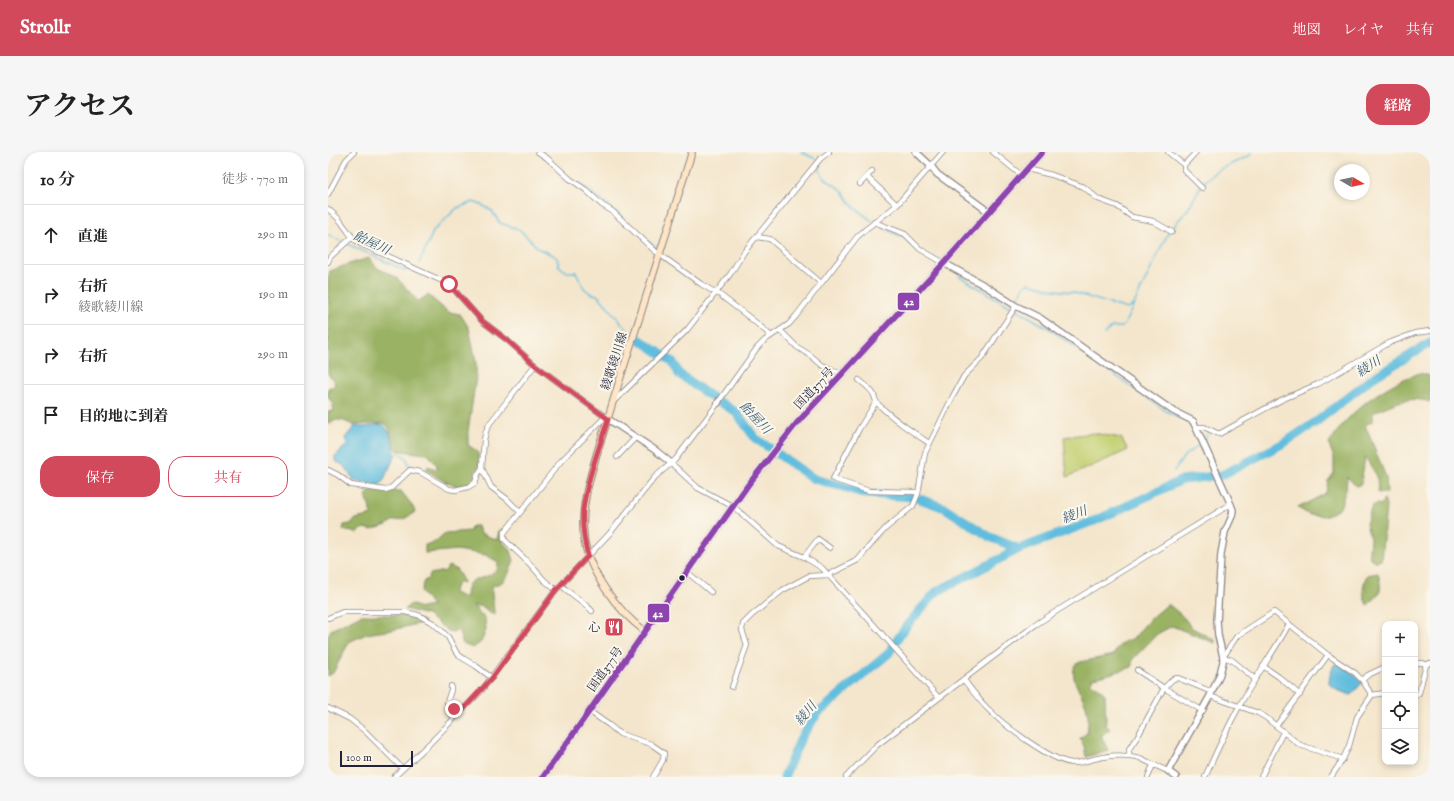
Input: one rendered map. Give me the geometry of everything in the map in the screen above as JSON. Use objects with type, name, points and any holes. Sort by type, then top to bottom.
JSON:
[{"type":"highway","name":"国道377号","points":[[543,777],[748,485],[796,424],[944,263],[1042,152]]},
{"type":"main road","name":"綾歌綾川線","points":[[645,631],[636,625],[617,604],[596,574],[588,556],[584,537],[583,510],[589,481],[606,418],[613,402],[692,152]]},
{"type":"street","points":[[328,194],[346,160],[354,152]]},
{"type":"street","points":[[538,152],[586,190],[602,205],[612,211],[629,228],[680,270],[719,294],[756,321],[771,336]]},
{"type":"street","points":[[613,402],[687,330],[716,293],[744,252],[820,159],[829,152]]},
{"type":"street","points":[[916,152],[937,174],[989,212]]},
{"type":"street","points":[[394,777],[458,715],[492,678],[556,590],[610,533],[655,477],[675,460],[757,348],[789,324],[857,237],[897,205],[943,152]]},
{"type":"street","points":[[993,152],[1021,176]]},
{"type":"street","points":[[1168,152],[1184,165],[1184,170],[1201,187]]},
{"type":"street","points":[[1184,165],[1196,152]]},
{"type":"street","points":[[1027,169],[1052,175],[1084,187],[1092,192],[1098,199],[1117,206],[1132,217],[1153,221],[1171,231]]},
{"type":"street","points":[[860,184],[872,171]]},
{"type":"street","points":[[867,177],[897,205]]},
{"type":"street","points":[[328,209],[338,217],[346,228],[349,239],[449,284],[482,321],[507,340],[535,365],[606,418],[655,450],[698,488],[734,507],[778,546],[804,557],[822,568],[938,695]]},
{"type":"street","points":[[874,222],[905,234],[920,249],[987,286],[1015,308],[1040,318],[1173,411],[1193,421],[1233,510],[1225,532],[1221,554],[1217,621],[1218,635],[1223,657]]},
{"type":"street","points":[[757,237],[770,239],[821,283]]},
{"type":"street","points":[[328,262],[330,257],[349,239]]},
{"type":"street","points":[[732,688],[747,645],[742,630],[743,624],[783,590],[809,576],[828,575],[858,560],[886,528],[913,506],[918,494],[925,453],[964,376],[982,358],[1015,308]]},
{"type":"street","points":[[780,330],[797,347],[822,365],[842,373]]},
{"type":"street","points":[[1197,429],[1204,427],[1218,434],[1281,400],[1318,384],[1389,343],[1415,333],[1430,331]]},
{"type":"street","points":[[520,512],[507,499],[491,487],[482,468],[484,440],[490,423],[535,365]]},
{"type":"street","points":[[859,380],[866,385],[873,394],[876,402],[902,425],[930,443]]},
{"type":"street","points":[[876,402],[859,429],[833,479],[869,491],[915,492],[918,494]]},
{"type":"street","points":[[556,590],[544,580],[504,539],[504,534],[560,460],[606,418]]},
{"type":"street","points":[[617,457],[635,438]]},
{"type":"street","points":[[328,470],[338,474],[351,485],[386,490],[391,488],[406,472],[413,470],[420,472],[449,489],[455,490],[468,487],[475,483],[482,468]]},
{"type":"street","points":[[846,777],[877,745],[938,695],[964,680],[1035,625],[1230,502]]},
{"type":"street","points":[[804,557],[818,538],[830,548]]},
{"type":"street","points":[[687,572],[711,592]]},
{"type":"street","points":[[561,585],[570,594],[585,603],[592,610]]},
{"type":"street","points":[[328,618],[343,612],[405,612],[418,615],[442,630],[460,657],[476,666],[492,678]]},
{"type":"street","points":[[1168,770],[1211,694],[1219,677],[1223,657],[1237,636],[1274,612],[1328,655],[1355,673],[1362,680],[1372,695]]},
{"type":"street","points":[[1205,777],[1239,706],[1255,678],[1276,648],[1289,624]]},
{"type":"street","points":[[1276,726],[1328,655]]},
{"type":"street","points":[[1223,657],[1232,660],[1255,678]]},
{"type":"street","points":[[1418,664],[1428,664],[1418,694]]},
{"type":"street","points":[[1263,666],[1279,677],[1300,695]]},
{"type":"street","points":[[1362,680],[1382,668]]},
{"type":"street","points":[[1137,670],[1202,711]]},
{"type":"street","points":[[1129,756],[1129,749],[1139,734],[1164,688],[1173,679],[1178,678],[1211,694],[1258,713],[1300,745],[1343,759]]},
{"type":"street","points":[[964,680],[987,708],[1016,733],[1064,761],[1074,763],[1105,756],[1129,756],[1139,758],[1153,766],[1168,770],[1176,777]]},
{"type":"street","points":[[451,686],[447,702],[448,706],[454,709],[458,715]]},
{"type":"street","points":[[1331,777],[1343,759],[1349,746],[1357,717],[1372,695],[1382,693]]},
{"type":"street","points":[[328,708],[350,719],[365,731],[403,769]]},
{"type":"street","points":[[589,711],[620,734],[651,744],[664,753],[663,760],[653,777]]},
{"type":"street","points":[[1261,777],[1283,732]]},
{"type":"street","points":[[1148,777],[1153,766]]},
{"type":"green space","points":[[369,258],[377,268],[396,277],[418,301],[428,295],[448,312],[460,314],[469,328],[476,362],[476,377],[468,431],[468,445],[478,452],[479,467],[471,482],[465,485],[458,486],[445,482],[426,470],[428,466],[438,470],[436,464],[428,454],[399,452],[393,445],[388,426],[383,423],[353,425],[342,420],[334,420],[328,425],[328,412],[334,411],[332,402],[328,397],[328,388],[335,386],[334,381],[328,374],[328,280],[330,271]]},
{"type":"green space","points":[[1420,373],[1430,376],[1430,402],[1422,400],[1407,400],[1387,406],[1373,413],[1373,421],[1365,425],[1386,477],[1387,493],[1378,493],[1377,476],[1365,457],[1361,484],[1356,486],[1347,477],[1346,489],[1340,508],[1327,516],[1310,515],[1298,508],[1326,493],[1328,481],[1334,473],[1334,458],[1329,444],[1346,421],[1356,410],[1381,392],[1394,384]]},
{"type":"green space","points":[[1093,433],[1121,438],[1128,450],[1067,477],[1064,437]]},
{"type":"green space","points":[[369,491],[401,491],[411,503],[415,512],[404,519],[392,521],[387,525],[371,530],[364,528],[357,533],[343,530],[344,525],[350,524],[356,519],[372,515],[366,496]]},
{"type":"green space","points":[[1384,499],[1386,506],[1381,560],[1376,562],[1370,558],[1370,538],[1366,524],[1372,506],[1377,504],[1381,505]]},
{"type":"green space","points":[[472,526],[478,526],[480,533],[497,540],[499,531],[504,528],[501,537],[511,551],[514,561],[505,580],[492,586],[494,614],[489,613],[484,607],[473,605],[485,619],[486,630],[481,642],[473,648],[463,644],[458,629],[453,632],[448,631],[427,615],[405,609],[411,604],[420,608],[433,606],[421,592],[424,581],[428,579],[430,574],[446,571],[448,566],[456,569],[464,582],[457,584],[453,592],[462,597],[466,597],[469,584],[471,582],[490,575],[498,569],[498,562],[486,555],[457,550],[425,553],[425,545],[435,542],[445,533],[470,531]]},
{"type":"green space","points":[[1378,573],[1380,592],[1376,598],[1367,605],[1363,590],[1365,579],[1367,575]]},
{"type":"green space","points":[[1168,604],[1183,617],[1190,627],[1215,640],[1215,643],[1172,626],[1157,634],[1132,660],[1132,667],[1093,678],[1090,684],[1099,688],[1105,694],[1106,725],[1110,729],[1102,735],[1108,750],[1086,757],[1084,746],[1080,738],[1087,733],[1088,716],[1085,704],[1075,682],[1075,665],[1080,662],[1114,655],[1117,648],[1125,641],[1134,638],[1147,622]]},
{"type":"green space","points":[[361,615],[407,615],[425,622],[392,630],[366,634],[349,642],[333,673],[328,676],[328,636],[331,630]]},
{"type":"water","points":[[381,424],[385,426],[390,433],[396,454],[380,485],[355,481],[343,465],[335,461],[335,456],[347,445],[345,438],[355,426],[365,427]]},
{"type":"water","points":[[1340,664],[1362,683],[1351,695],[1337,690],[1329,684],[1334,665]]},
{"type":"waterway","points":[[801,152],[818,160]]},
{"type":"waterway","points":[[1104,334],[1112,327],[1122,327],[1124,325],[1168,233],[1188,209],[1202,184],[1216,171],[1249,156],[1252,152]]},
{"type":"waterway","points":[[821,162],[820,172],[825,179],[841,190],[849,202],[872,221]]},
{"type":"waterway","points":[[582,184],[611,208]]},
{"type":"waterway","name":"飴屋川","points":[[419,263],[434,230],[457,208],[473,202],[492,211],[500,223],[520,230],[539,249],[557,258],[559,266],[567,272],[576,272],[584,288],[590,293],[597,295],[630,333]]},
{"type":"waterway","points":[[616,211],[623,218]]},
{"type":"waterway","points":[[884,228],[904,238],[919,250]]},
{"type":"waterway","points":[[639,233],[656,248]]},
{"type":"waterway","name":"飴屋川","points":[[328,235],[406,271]]},
{"type":"waterway","points":[[959,276],[1013,308]]},
{"type":"waterway","points":[[1015,301],[1025,285],[1029,283],[1054,290],[1072,292],[1127,309],[1134,304]]},
{"type":"waterway","points":[[1016,309],[1048,328],[1166,411],[1189,423]]},
{"type":"waterway","name":"飴屋川","points":[[639,339],[673,362],[679,374],[736,412],[755,438],[814,479],[866,494],[913,497]]},
{"type":"waterway","name":"綾川","points":[[784,777],[801,738],[817,714],[889,653],[908,624],[936,592],[1019,549],[1099,519],[1182,480],[1222,475],[1284,443],[1316,422],[1371,379],[1430,343]]},
{"type":"waterway","points":[[1204,441],[1208,434],[1207,433]]},
{"type":"waterway","points":[[1174,471],[1185,455],[1201,444]]},
{"type":"waterway","points":[[400,454],[406,457],[409,466],[424,471]]},
{"type":"waterway","name":"飴屋川","points":[[920,499],[945,508],[990,537],[1019,549]]},
{"type":"transit line","name":"42","points":[[543,777],[748,485],[796,424],[944,263],[1042,152]]},
{"type":"place","name":"心","points":[[614,627]]},
{"type":"route","points":[[449,284],[482,321],[507,340],[535,365],[608,419],[589,481],[583,510],[584,537],[588,556],[556,590],[482,690],[458,715],[454,709]]}]
